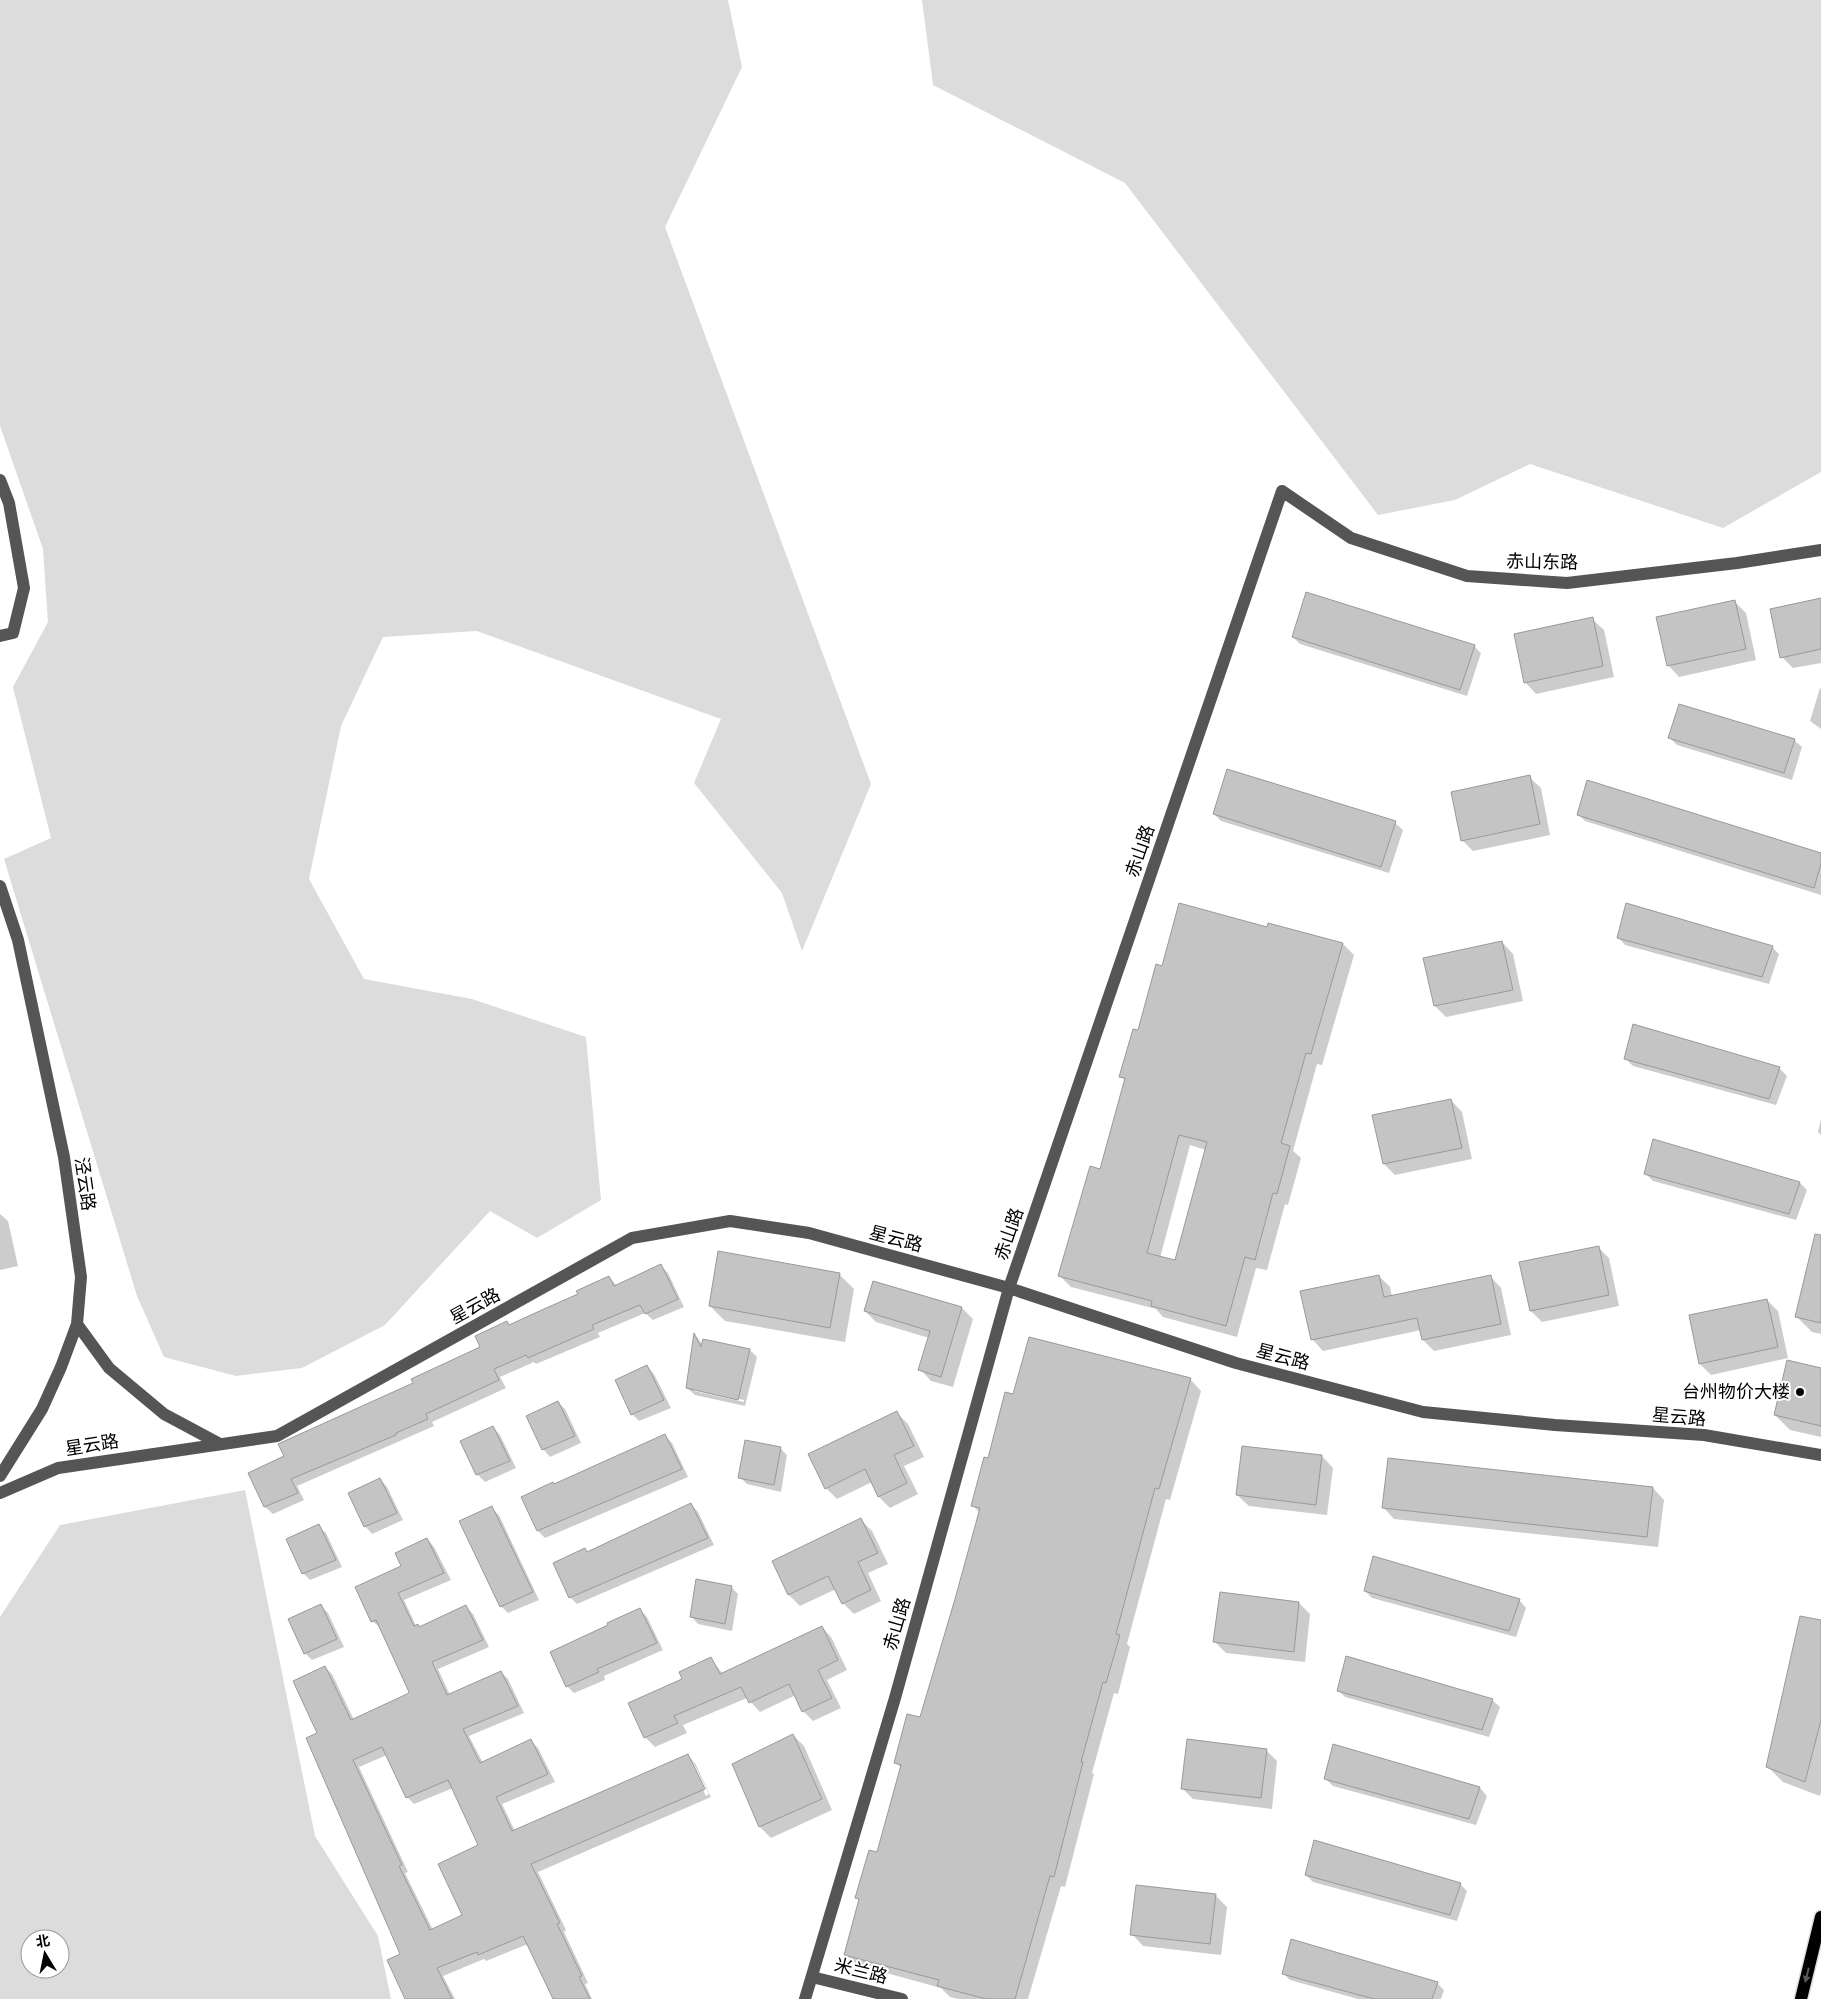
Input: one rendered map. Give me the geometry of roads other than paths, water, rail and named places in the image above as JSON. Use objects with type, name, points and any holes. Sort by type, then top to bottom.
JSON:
[{"type":"main road","points":[[1801,1999],[1821,1917]]},
{"type":"street","points":[[0,480],[9,503],[24,588],[13,633],[0,636]]},
{"type":"street","name":"赤山东路","points":[[1282,491],[1351,538],[1467,576],[1567,582],[1737,563],[1821,550]]},
{"type":"street","name":"赤山路","points":[[805,1999],[895,1698],[1009,1288],[1282,491]]},
{"type":"street","name":"泾云路","points":[[0,886],[18,940],[64,1157],[81,1277],[77,1324],[42,1409],[0,1476]]},
{"type":"street","name":"星云路","points":[[0,1493],[58,1468],[277,1436],[632,1238],[730,1221],[809,1233],[1009,1288],[1236,1363],[1423,1412],[1555,1426],[1704,1436],[1821,1455]]},
{"type":"street","points":[[77,1324],[109,1368],[164,1414],[220,1444]]},
{"type":"street","name":"米兰路","points":[[812,1977],[902,1999]]},
{"type":"place","name":"台州物价大楼","points":[[1800,1392]]}]
